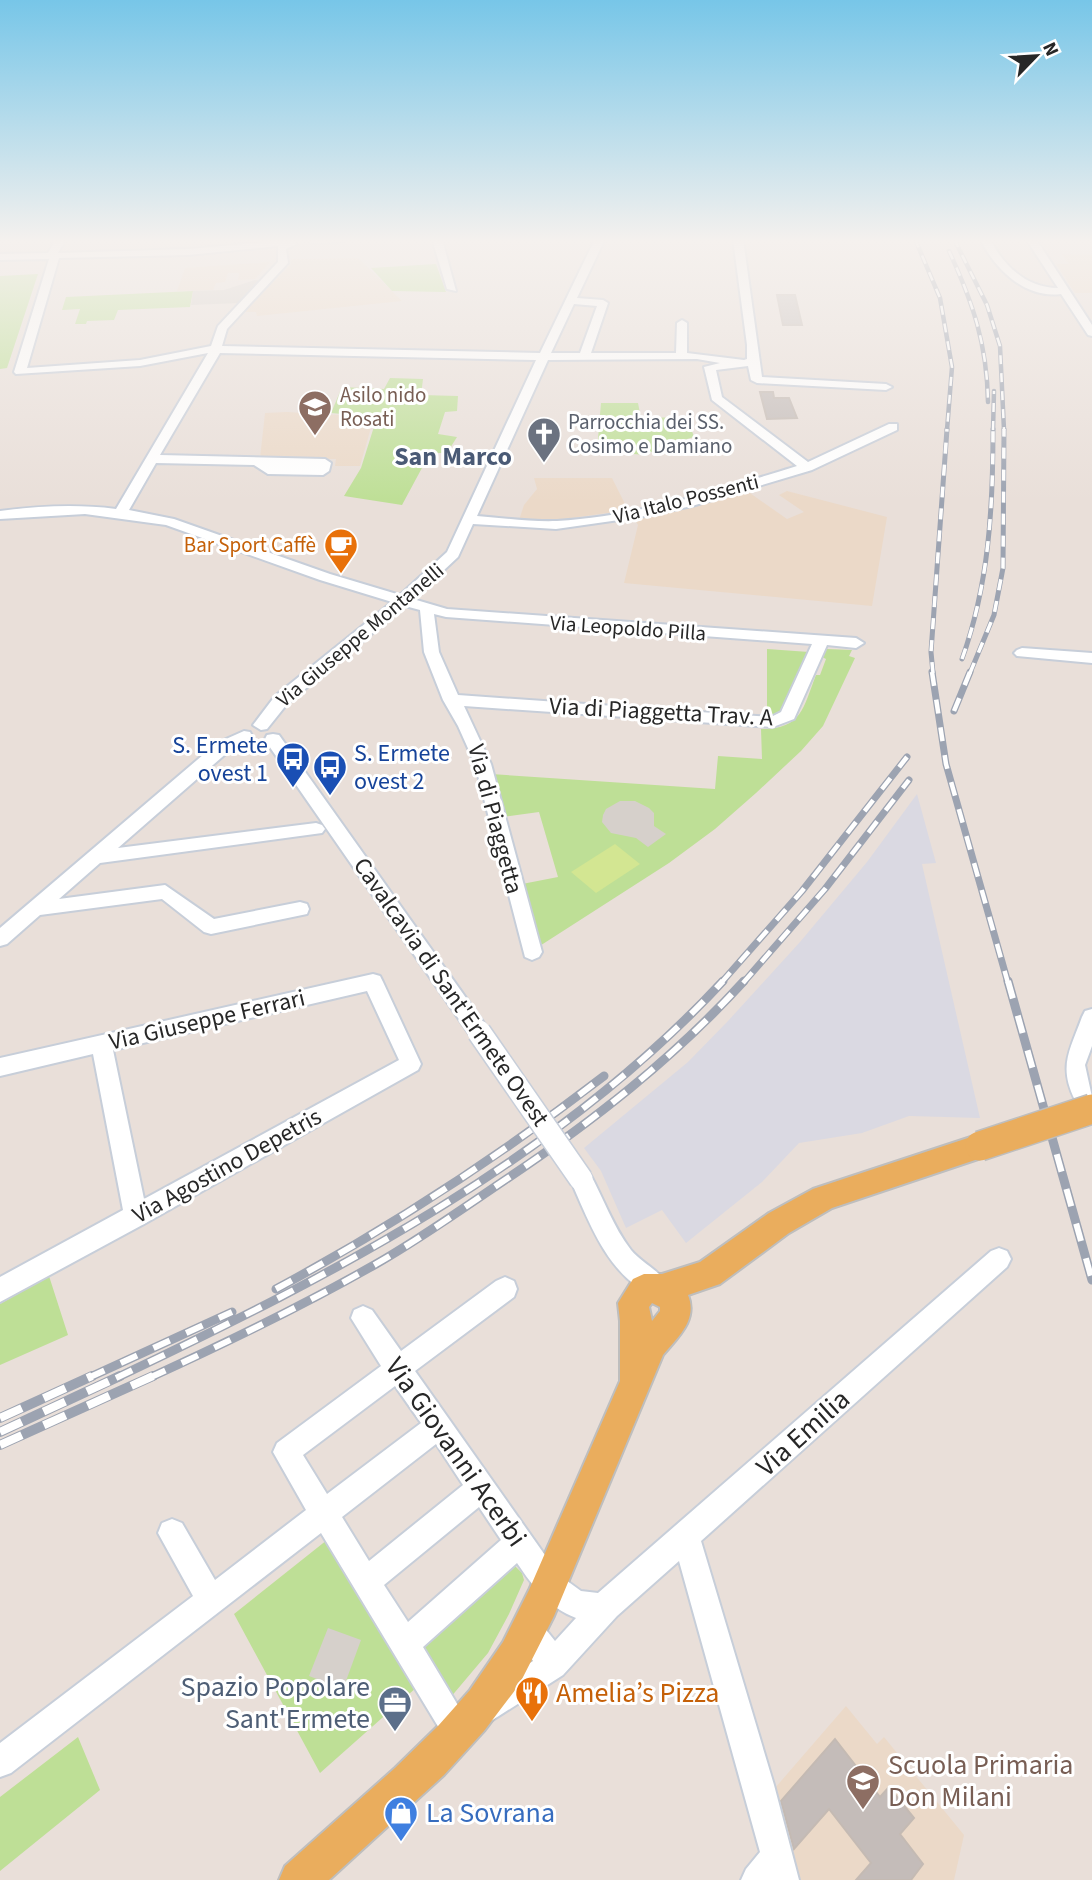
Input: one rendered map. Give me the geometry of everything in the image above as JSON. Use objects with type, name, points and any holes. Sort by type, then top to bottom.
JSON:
[{"type":"main road","name":"Via Emilia","points":[[299,1880],[465,1725],[497,1684],[529,1631],[636,1383],[652,1344],[655,1307],[709,1274],[779,1223],[823,1198],[981,1146],[1088,1101]]},
{"type":"street","points":[[34,327],[20,372],[140,363],[216,349],[297,349],[544,358],[681,356],[748,362]]},
{"type":"street","points":[[121,512],[216,349],[223,327]]},
{"type":"street","name":"Via Giuseppe Montanelli","points":[[94,857],[227,744],[244,736],[251,728],[267,732],[281,700],[449,560],[559,327]]},
{"type":"street","points":[[584,358],[593,327]]},
{"type":"street","points":[[681,356],[682,327]]},
{"type":"street","points":[[750,327],[753,345],[748,362],[757,380],[886,387]]},
{"type":"street","points":[[748,362],[710,368],[716,398],[807,467]]},
{"type":"street","name":"Via Italo Possenti","points":[[469,520],[547,525],[604,519],[692,502],[807,467],[893,427]]},
{"type":"street","points":[[152,459],[258,462]]},
{"type":"street","name":"Via Leopoldo Pilla","points":[[0,514],[65,508],[121,512],[169,522],[427,610],[501,619],[856,643]]},
{"type":"street","name":"Via di Piaggetta","points":[[427,610],[426,630],[434,665],[471,732],[483,766],[532,952]]},
{"type":"street","name":"Via di Piaggetta Trav. A","points":[[451,700],[773,722],[788,715],[821,640]]},
{"type":"street","points":[[1021,653],[1092,658]]},
{"type":"street","name":"Cavalcavia di Sant'Ermete Ovest","points":[[267,732],[580,1180],[618,1251],[655,1307]]},
{"type":"street","points":[[0,939],[94,857],[316,829]]},
{"type":"street","points":[[34,909],[165,891],[211,927],[300,909]]},
{"type":"street","name":"Via Giuseppe Ferrari","points":[[0,1067],[373,982],[390,1020]]},
{"type":"street","points":[[1088,1101],[1075,1065],[1092,1017]]},
{"type":"street","name":"Via Agostino Depetris","points":[[0,1290],[411,1064],[390,1020]]},
{"type":"street","points":[[102,1045],[136,1217]]},
{"type":"street","name":"Via Emilia","points":[[465,1725],[560,1658],[607,1605],[999,1259]]},
{"type":"street","points":[[465,1725],[405,1644],[286,1452],[505,1289]]},
{"type":"street","name":"Via Giovanni Acerbi","points":[[363,1318],[549,1585]]},
{"type":"street","points":[[0,1762],[438,1427]]},
{"type":"street","points":[[366,1582],[481,1489]]},
{"type":"street","points":[[172,1533],[211,1601]]},
{"type":"street","points":[[686,1537],[759,1785],[773,1872]]},
{"type":"street","points":[[405,1644],[519,1543]]},
{"type":"street","points":[[549,1585],[576,1605],[592,1609],[607,1605]]},
{"type":"street","points":[[529,1631],[544,1651],[560,1658]]},
{"type":"shaded area","name":"Asilo nido Rosati","points":[[265,413],[374,417],[360,466],[335,466],[336,459],[260,458]]},
{"type":"shaded area","points":[[534,478],[612,478],[628,510],[564,519],[519,520],[524,505],[537,489]]},
{"type":"shaded area","points":[[747,491],[787,519],[804,512],[779,495],[787,491],[887,517],[872,606],[624,583],[638,525],[634,518],[699,505]]},
{"type":"shaded area","points":[[917,794],[936,863],[922,864],[980,1118],[909,1116],[862,1133],[799,1143],[762,1182],[686,1243],[662,1210],[626,1228],[601,1171],[584,1148],[688,1062],[728,1021],[800,942],[867,862]]},
{"type":"shaded area","points":[[620,801],[635,801],[649,808],[654,813],[654,826],[666,834],[648,847],[636,838],[611,833],[602,822],[603,815],[606,809]]},
{"type":"shaded area","points":[[328,1628],[361,1640],[343,1689],[309,1676]]},
{"type":"shaded area","name":"Scuola Primaria Don Milani","points":[[846,1706],[877,1744],[884,1737],[964,1835],[954,1880],[798,1880],[775,1788]]},
{"type":"green space","points":[[0,327],[21,327],[7,368],[0,369]]},
{"type":"green space","points":[[390,378],[423,379],[421,395],[458,396],[457,411],[445,412],[438,434],[457,437],[447,453],[430,453],[402,505],[344,496],[361,468],[377,417],[331,413],[342,387],[384,389]]},
{"type":"green space","points":[[601,403],[638,403],[641,418],[687,417],[694,437],[660,447],[646,455],[597,451]]},
{"type":"green space","points":[[767,649],[809,652],[783,712],[767,717]]},
{"type":"green space","points":[[826,649],[852,650],[849,656],[855,658],[823,726],[801,751],[715,829],[669,863],[535,949],[517,885],[558,877],[539,812],[502,817],[491,774],[715,789],[718,756],[762,759],[761,729],[785,725],[799,714],[816,675],[820,675],[826,659],[822,657]]},
{"type":"green space","points":[[615,844],[640,864],[596,893],[571,872]]},
{"type":"green space","points":[[49,1276],[68,1335],[0,1365],[0,1304]]},
{"type":"green space","points":[[327,1540],[417,1687],[320,1773],[234,1614]]},
{"type":"green space","points":[[511,1562],[522,1573],[524,1580],[509,1614],[488,1653],[450,1698],[418,1648]]},
{"type":"green space","points":[[78,1737],[100,1790],[0,1871],[0,1797]]},
{"type":"building","points":[[760,392],[773,392],[774,398],[789,398],[797,418],[767,419]]},
{"type":"building","name":"Scuola Primaria Don Milani","points":[[835,1739],[880,1797],[889,1787],[914,1818],[900,1834],[923,1864],[911,1880],[856,1880],[871,1863],[829,1809],[794,1849],[781,1801]]},
{"type":"railway","points":[[945,327],[952,367],[947,430]]},
{"type":"railway","points":[[978,327],[985,361],[988,402]]},
{"type":"railway","points":[[994,327],[1000,346],[1004,430]]},
{"type":"railway","points":[[993,430],[994,391]]},
{"type":"railway","points":[[933,673],[931,652],[947,429]]},
{"type":"railway","points":[[962,659],[978,603],[988,546],[993,429]]},
{"type":"railway","points":[[970,673],[994,615],[1003,568],[1004,430]]},
{"type":"railway","points":[[932,672],[946,764],[1008,983]]},
{"type":"railway","points":[[954,711],[970,672]]},
{"type":"railway","points":[[721,983],[802,891],[907,757]]},
{"type":"railway","points":[[743,983],[825,889],[909,780]]},
{"type":"railway","points":[[149,1378],[320,1295],[441,1224],[537,1158],[631,1088],[689,1037],[744,981]]},
{"type":"railway","points":[[1008,981],[1092,1280]]},
{"type":"railway","points":[[116,1378],[279,1298],[439,1208],[515,1158],[589,1104],[658,1045],[721,983]]},
{"type":"railway","points":[[276,1289],[361,1241],[444,1189],[604,1076]]},
{"type":"railway","points":[[88,1378],[232,1312]]},
{"type":"railway","points":[[0,1418],[92,1376]]},
{"type":"railway","points":[[0,1432],[120,1376]]},
{"type":"railway","points":[[0,1445],[153,1376]]},
{"type":"place","name":"Asilo nido Rosati","points":[[315,437]]},
{"type":"place","name":"Parrocchia dei SS. Cosimo e Damiano","points":[[544,464]]},
{"type":"place","name":"Bar Sport Caffè","points":[[341,575]]},
{"type":"place","name":"S. Ermete ovest 1","points":[[293,789]]},
{"type":"place","name":"S. Ermete ovest 2","points":[[330,797]]},
{"type":"place","name":"Amelia’s Pizza","points":[[532,1723]]},
{"type":"place","name":"Spazio Popolare Sant'Ermete","points":[[395,1733]]},
{"type":"place","name":"Scuola Primaria Don Milani","points":[[863,1811]]},
{"type":"place","name":"La Sovrana","points":[[401,1843]]},
{"type":"district","name":"San Marco","points":[[453,456]]}]
